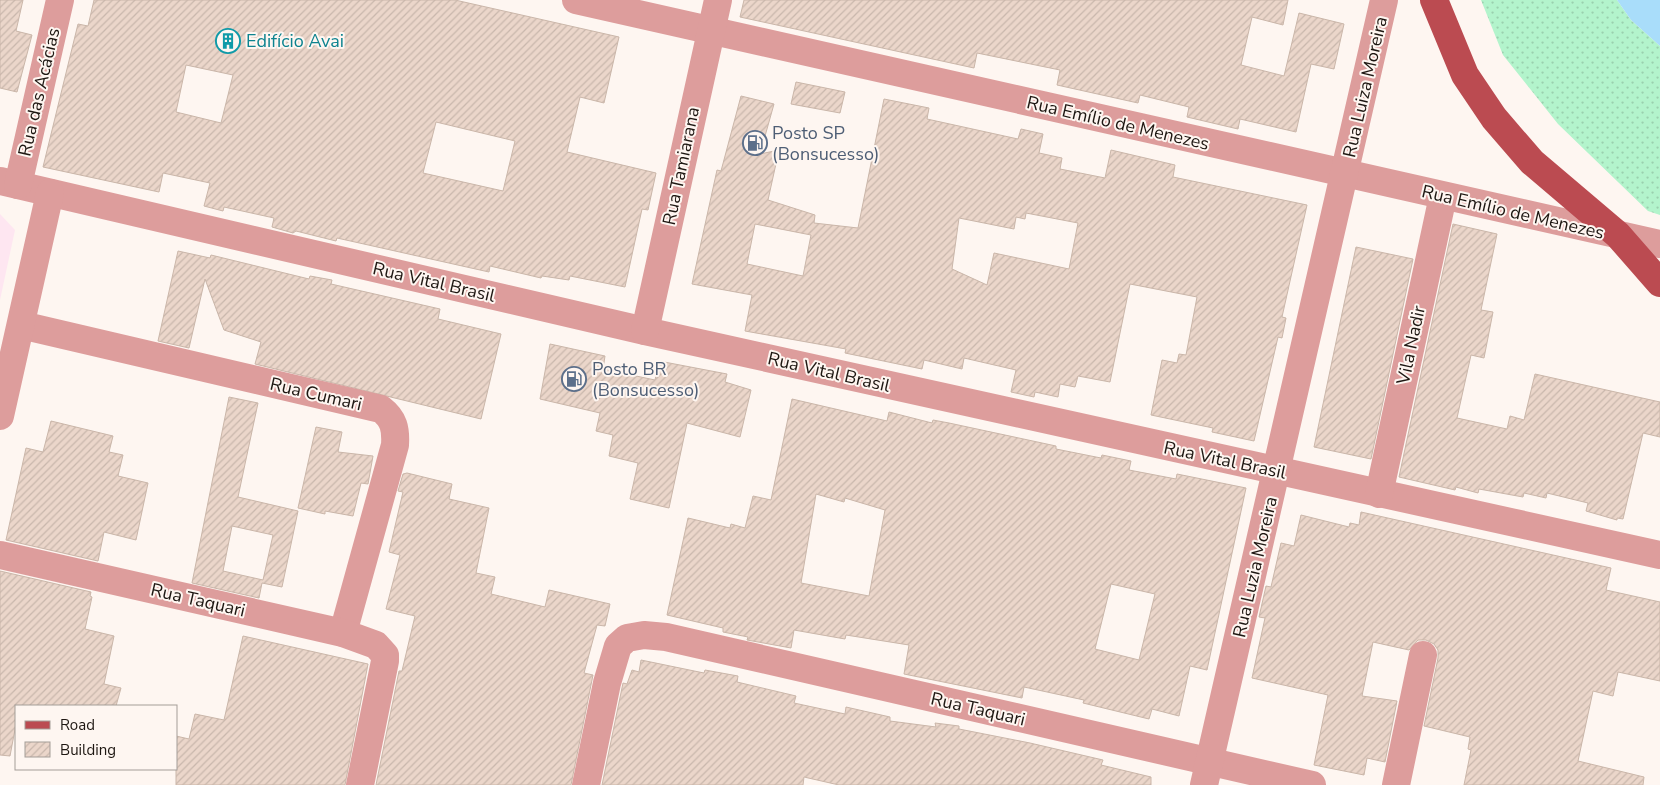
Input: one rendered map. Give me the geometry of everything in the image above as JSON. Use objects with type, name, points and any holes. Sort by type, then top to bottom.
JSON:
[{"type":"main road","points":[[1434,0],[1464,75],[1494,118],[1532,162],[1618,235],[1660,283]]},
{"type":"street","name":"Rua das Acácias","points":[[9,183],[60,0]]},
{"type":"street","name":"Rua Emílio de Menezes","points":[[576,0],[711,32],[1660,244]]},
{"type":"street","name":"Rua Tamiarana","points":[[645,331],[718,0]]},
{"type":"street","name":"Rua Luiza Moreira","points":[[1345,174],[1384,0]]},
{"type":"street","name":"Rua Luzia Moreira","points":[[1207,774],[1345,174]]},
{"type":"street","name":"Rua Vital Brasil","points":[[9,183],[645,331],[1660,555]]},
{"type":"street","points":[[0,416],[50,192]]},
{"type":"street","name":"Vila Nadir","points":[[1379,494],[1443,196]]},
{"type":"street","name":"Rua Cumari","points":[[21,325],[381,409],[389,415],[395,426],[395,444],[343,633]]},
{"type":"street","name":"Rua Taquari","points":[[0,555],[343,633],[376,645],[386,655],[360,785]]},
{"type":"street","name":"Rua Taquari","points":[[586,785],[607,683],[618,646],[627,638],[644,635],[666,637],[1207,774],[1312,785]]},
{"type":"street","points":[[1396,785],[1423,655]]},
{"type":"shaded area","points":[[0,214],[15,230],[0,300]]},
{"type":"green space","points":[[1481,0],[1617,0],[1631,20],[1660,46],[1660,215],[1648,211],[1558,124],[1503,55]]},
{"type":"water","points":[[1617,0],[1660,0],[1660,46],[1631,20]]},
{"type":"building","points":[[0,0],[23,0],[16,31],[32,35],[17,92],[0,88]]},
{"type":"building","points":[[94,0],[455,0],[619,37],[604,103],[580,97],[567,152],[656,173],[648,210],[642,209],[625,287],[570,276],[569,280],[542,276],[541,278],[490,266],[489,272],[337,238],[336,241],[296,231],[293,233],[272,227],[274,218],[224,207],[223,211],[204,206],[210,183],[163,173],[159,192],[43,167],[78,24],[88,26]],"holes":[[[186,65],[233,75],[221,123],[176,112]],[[436,122],[515,141],[503,191],[423,173]]]},
{"type":"building","points":[[744,0],[1288,0],[1283,25],[1252,17],[1241,65],[1284,76],[1299,13],[1344,24],[1334,69],[1311,64],[1296,132],[1240,119],[1238,129],[1187,117],[1189,107],[1140,95],[1138,103],[1057,85],[1060,70],[977,53],[974,68],[740,17]]},
{"type":"building","points":[[796,82],[845,92],[840,113],[791,104]]},
{"type":"building","points":[[741,96],[774,104],[760,154],[779,150],[768,200],[815,215],[814,223],[858,228],[884,99],[929,108],[927,119],[1018,139],[1021,129],[1043,134],[1039,153],[1062,158],[1060,169],[1105,178],[1111,150],[1175,165],[1173,177],[1307,205],[1282,317],[1286,318],[1282,338],[1278,337],[1254,441],[1212,432],[1213,428],[1151,415],[1162,360],[1177,363],[1179,354],[1186,355],[1197,297],[1130,284],[1110,382],[1078,376],[1075,387],[1060,384],[1058,397],[1035,392],[1034,397],[1011,392],[1016,370],[964,358],[962,369],[924,360],[922,369],[845,353],[846,349],[745,331],[752,295],[692,284],[717,170],[721,171]],"holes":[[[1026,213],[1078,223],[1069,269],[994,253],[987,285],[952,269],[959,218],[1014,229],[1016,217],[1025,219]],[[755,224],[811,235],[803,276],[747,264]]]},
{"type":"building","points":[[1453,224],[1497,234],[1481,310],[1493,312],[1484,358],[1471,355],[1457,418],[1507,429],[1510,416],[1524,420],[1535,374],[1660,402],[1660,437],[1643,433],[1623,519],[1617,518],[1617,520],[1586,511],[1588,503],[1547,493],[1546,498],[1524,493],[1523,497],[1479,489],[1478,493],[1456,487],[1455,490],[1399,477]]},
{"type":"building","points":[[1356,247],[1413,259],[1371,459],[1314,447]]},
{"type":"building","points":[[178,251],[210,258],[211,255],[309,279],[310,276],[332,280],[331,284],[440,309],[438,319],[501,334],[481,419],[255,364],[261,342],[224,330],[205,279],[189,348],[158,341]]},
{"type":"building","points":[[550,344],[605,356],[603,369],[655,380],[659,361],[727,374],[725,382],[751,390],[740,437],[687,423],[669,508],[630,499],[638,463],[609,456],[613,435],[596,431],[600,413],[540,399]]},
{"type":"building","points":[[229,397],[258,403],[238,497],[298,511],[282,587],[262,583],[259,598],[192,583]],"holes":[[[232,526],[273,535],[263,580],[223,571]]]},
{"type":"building","points":[[792,399],[887,421],[889,412],[932,423],[933,420],[949,423],[1056,446],[1056,449],[1101,458],[1102,455],[1131,461],[1129,470],[1176,479],[1177,474],[1246,488],[1207,670],[1190,666],[1179,716],[1152,709],[1149,719],[1083,703],[1084,700],[1024,687],[1022,698],[904,674],[909,645],[846,635],[845,639],[794,630],[791,648],[747,640],[748,637],[723,632],[723,628],[667,615],[688,518],[730,528],[731,524],[745,528],[753,496],[771,500]],"holes":[[[816,494],[844,502],[845,498],[885,510],[869,596],[801,583]],[[1111,584],[1155,594],[1139,660],[1095,649]]]},
{"type":"building","points":[[51,421],[113,436],[109,452],[123,455],[118,476],[148,483],[136,540],[104,532],[98,561],[6,540],[26,448],[43,452]]},
{"type":"building","points":[[316,427],[342,432],[338,452],[373,456],[368,484],[361,483],[353,516],[325,511],[325,514],[298,508]]},
{"type":"building","points":[[407,473],[452,484],[449,499],[489,508],[476,573],[495,577],[491,594],[545,607],[549,590],[610,604],[605,626],[597,625],[584,673],[593,675],[571,785],[376,785],[399,671],[402,671],[415,616],[386,609],[400,555],[389,552],[403,492],[398,491],[403,474]]},
{"type":"building","points":[[1361,512],[1611,568],[1606,590],[1660,602],[1660,681],[1618,672],[1613,696],[1593,691],[1578,761],[1644,777],[1643,785],[1464,785],[1471,750],[1468,749],[1470,737],[1424,726],[1438,658],[1438,650],[1434,644],[1426,640],[1418,640],[1409,650],[1373,642],[1362,696],[1397,701],[1385,762],[1367,758],[1364,775],[1314,765],[1328,695],[1252,678],[1265,618],[1259,617],[1266,586],[1271,587],[1281,543],[1294,546],[1301,515],[1349,527],[1350,523],[1359,525]]},
{"type":"building","points":[[0,571],[91,592],[90,596],[92,597],[85,629],[114,636],[104,684],[121,688],[116,705],[15,705],[15,729],[10,756],[0,755]]},
{"type":"building","points":[[243,636],[368,664],[345,785],[176,785],[178,736],[189,739],[195,714],[224,720]]},
{"type":"building","points":[[641,660],[704,673],[705,670],[738,676],[737,682],[796,696],[794,703],[845,714],[846,707],[890,717],[890,721],[936,727],[935,723],[959,726],[959,729],[1103,760],[1101,765],[1151,777],[1151,785],[839,785],[804,777],[803,785],[602,785],[623,683],[627,684],[632,670],[639,672]]},
{"type":"place","name":"Edifício Avai","points":[[228,41]]},
{"type":"place","name":"Posto SP (Bonsucesso)","points":[[755,143]]},
{"type":"place","name":"Posto BR (Bonsucesso)","points":[[574,379]]}]
